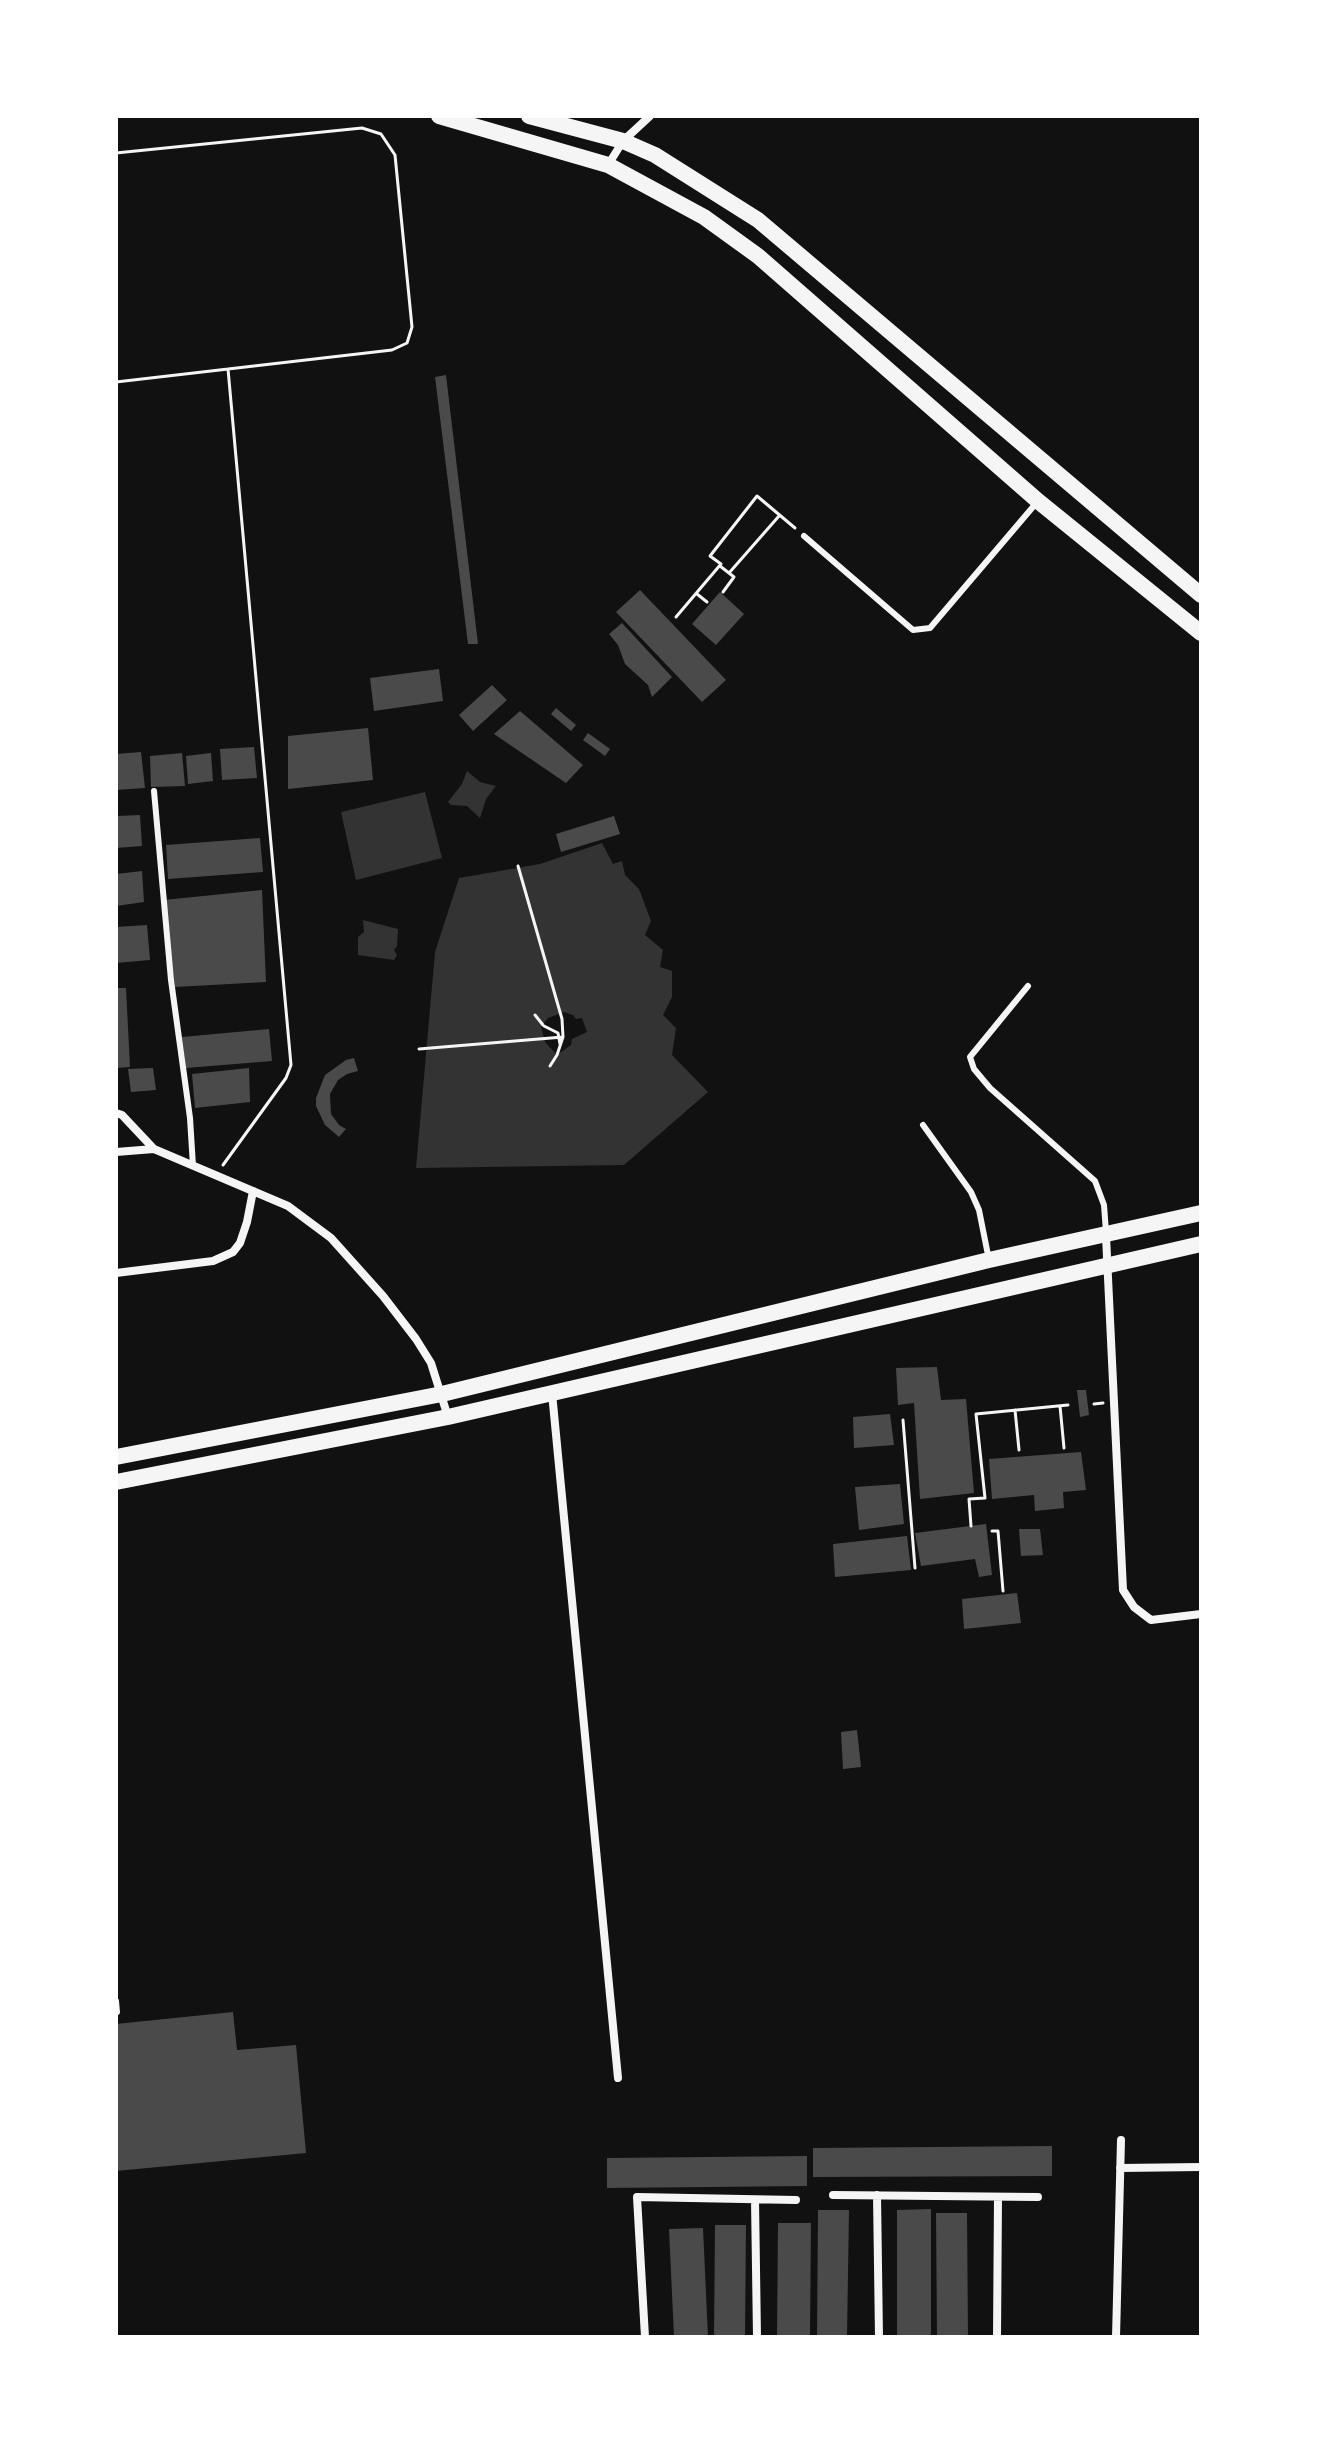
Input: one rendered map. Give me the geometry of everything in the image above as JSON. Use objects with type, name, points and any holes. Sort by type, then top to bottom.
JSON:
[{"type":"main road","points":[[439,116],[608,165],[704,217],[758,256],[1038,501],[1201,633]]},
{"type":"main road","points":[[529,116],[623,141],[655,155],[758,220],[1201,595]]},
{"type":"main road","points":[[116,1457],[442,1394],[989,1260],[1201,1213]]},
{"type":"main road","points":[[116,1482],[448,1417],[1201,1244]]},
{"type":"street","points":[[608,165],[623,141],[650,116]]},
{"type":"street","points":[[116,1113],[122,1115],[154,1149],[288,1206],[331,1238],[383,1296],[416,1339],[431,1363],[448,1417]]},
{"type":"street","points":[[116,1152],[154,1149]]},
{"type":"street","points":[[116,1273],[213,1261],[233,1252],[240,1243],[247,1222],[253,1191]]},
{"type":"street","points":[[1106,1236],[1123,1590],[1134,1607],[1151,1620],[1201,1614]]},
{"type":"street","points":[[552,1393],[618,2078]]},
{"type":"street","points":[[1116,2337],[1121,2140]]},
{"type":"street","points":[[1120,2168],[1201,2167]]},
{"type":"street","points":[[833,2195],[1038,2197]]},
{"type":"street","points":[[877,2195],[879,2337]]},
{"type":"street","points":[[645,2337],[637,2197],[796,2200]]},
{"type":"street","points":[[997,2337],[998,2197]]},
{"type":"street","points":[[755,2200],[757,2337]]},
{"type":"lane","points":[[804,536],[913,630],[930,628],[1038,501]]},
{"type":"lane","points":[[154,791],[171,980],[190,1118],[193,1166]]},
{"type":"lane","points":[[1028,986],[970,1057],[974,1069],[990,1088],[1095,1181],[1104,1205],[1106,1236]]},
{"type":"lane","points":[[923,1125],[971,1192],[979,1210],[989,1260]]},
{"type":"lane","points":[[116,2001],[117,2012]]},
{"type":"path","points":[[116,153],[362,128],[381,134],[395,155],[412,327],[407,343],[392,350],[116,382]]},
{"type":"path","points":[[216,1175],[286,1078],[291,1065],[228,369]]},
{"type":"path","points":[[723,592],[734,577],[710,556],[757,496],[804,536]]},
{"type":"path","points":[[729,573],[780,515]]},
{"type":"path","points":[[676,617],[719,566]]},
{"type":"path","points":[[696,594],[707,602]]},
{"type":"path","points":[[518,866],[562,1019],[563,1037],[550,1066]]},
{"type":"path","points":[[535,1015],[558,1033],[560,1044]]},
{"type":"path","points":[[419,1049],[563,1037]]},
{"type":"path","points":[[971,1526],[969,1499],[985,1498],[976,1414],[1068,1405]]},
{"type":"path","points":[[1060,1406],[1064,1448]]},
{"type":"path","points":[[1015,1410],[1019,1450]]},
{"type":"path","points":[[903,1420],[915,1568]]},
{"type":"path","points":[[992,1531],[998,1531],[1003,1591]]},
{"type":"shaded area","points":[[467,771],[480,782],[496,786],[486,799],[480,818],[467,806],[448,802],[462,784]]},
{"type":"shaded area","points":[[425,792],[442,858],[356,880],[341,812]]},
{"type":"shaded area","points":[[602,843],[613,864],[622,861],[625,875],[639,889],[651,921],[645,935],[663,950],[660,967],[672,971],[672,997],[663,1015],[676,1028],[672,1055],[708,1092],[624,1165],[416,1168],[435,952],[459,878],[540,864]],"holes":[[[564,1012],[576,1019],[582,1018],[587,1032],[572,1039],[571,1045],[557,1055],[545,1042],[541,1027],[548,1018]]]},
{"type":"shaded area","points":[[363,920],[398,929],[394,960],[358,955],[358,937],[364,932]]},
{"type":"building","points":[[446,375],[478,644],[468,644],[435,377]]},
{"type":"building","points":[[640,590],[726,680],[702,702],[616,612]]},
{"type":"building","points":[[720,592],[744,614],[716,645],[692,624]]},
{"type":"building","points":[[622,623],[672,677],[652,697],[648,685],[625,664],[618,645],[609,634]]},
{"type":"building","points":[[439,669],[443,701],[374,711],[370,678]]},
{"type":"building","points":[[492,685],[507,700],[473,731],[459,715]]},
{"type":"building","points":[[556,708],[576,725],[571,731],[551,714]]},
{"type":"building","points":[[520,711],[583,765],[566,783],[494,734]]},
{"type":"building","points":[[368,728],[373,780],[288,789],[288,736]]},
{"type":"building","points":[[588,733],[610,749],[605,756],[583,740]]},
{"type":"building","points":[[254,747],[257,778],[222,780],[220,749]]},
{"type":"building","points":[[141,752],[145,788],[116,790],[116,754]]},
{"type":"building","points":[[182,753],[185,786],[151,787],[150,756]]},
{"type":"building","points":[[211,753],[213,781],[188,784],[186,756]]},
{"type":"building","points":[[140,815],[142,846],[116,848],[116,816]]},
{"type":"building","points":[[614,816],[620,834],[561,852],[556,834]]},
{"type":"building","points":[[260,838],[263,872],[168,879],[166,845]]},
{"type":"building","points":[[142,871],[144,902],[116,906],[116,874]]},
{"type":"building","points":[[262,890],[266,982],[175,987],[164,900]]},
{"type":"building","points":[[147,925],[150,960],[116,963],[116,927]]},
{"type":"building","points":[[116,988],[126,988],[130,1067],[116,1068]]},
{"type":"building","points":[[269,1029],[272,1061],[186,1068],[182,1037]]},
{"type":"building","points":[[354,1058],[358,1071],[338,1080],[330,1094],[331,1114],[346,1129],[339,1137],[325,1125],[316,1106],[316,1098],[325,1075]]},
{"type":"building","points":[[153,1068],[156,1090],[131,1092],[128,1069]]},
{"type":"building","points":[[249,1068],[250,1102],[195,1108],[192,1074]]},
{"type":"building","points":[[937,1367],[941,1400],[966,1399],[974,1493],[920,1499],[914,1403],[898,1405],[896,1368]]},
{"type":"building","points":[[1077,1390],[1086,1390],[1089,1415],[1080,1417]]},
{"type":"building","points":[[890,1414],[894,1445],[854,1448],[853,1417]]},
{"type":"building","points":[[1081,1452],[1086,1490],[1063,1492],[1064,1508],[1035,1511],[1034,1495],[992,1499],[989,1459]]},
{"type":"building","points":[[900,1484],[904,1524],[859,1530],[855,1487]]},
{"type":"building","points":[[986,1524],[992,1575],[979,1577],[975,1559],[921,1566],[915,1533]]},
{"type":"building","points":[[1019,1529],[1040,1529],[1043,1555],[1021,1556]]},
{"type":"building","points":[[907,1536],[911,1570],[835,1577],[833,1544]]},
{"type":"building","points":[[1017,1593],[1021,1623],[964,1629],[962,1599]]},
{"type":"building","points":[[857,1730],[861,1767],[843,1769],[841,1732]]},
{"type":"building","points":[[233,2012],[237,2050],[296,2045],[306,2153],[116,2171],[116,2024]]},
{"type":"building","points":[[1052,2146],[1052,2176],[813,2177],[813,2148]]},
{"type":"building","points":[[807,2156],[807,2186],[607,2188],[607,2158]]},
{"type":"building","points":[[931,2209],[931,2337],[897,2337],[897,2210]]},
{"type":"building","points":[[818,2210],[849,2210],[847,2337],[817,2337]]},
{"type":"building","points":[[936,2213],[967,2213],[968,2337],[937,2337]]},
{"type":"building","points":[[778,2223],[811,2223],[810,2337],[777,2337]]},
{"type":"building","points":[[715,2225],[746,2225],[745,2337],[714,2337]]},
{"type":"building","points":[[703,2228],[708,2337],[674,2337],[669,2229]]}]
